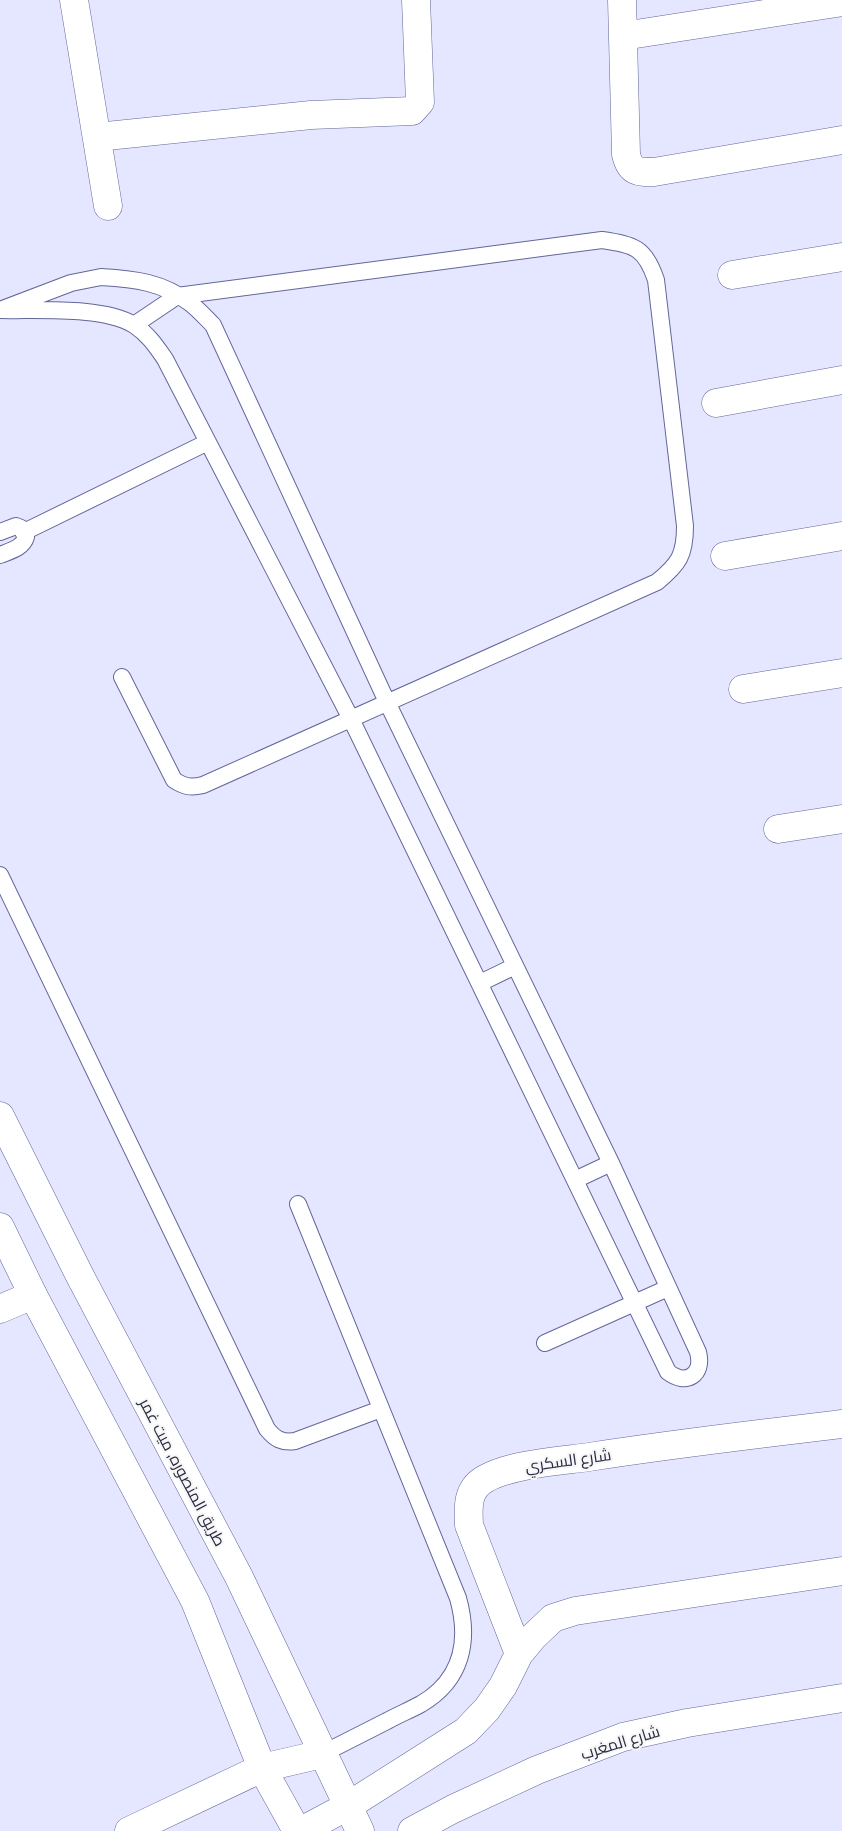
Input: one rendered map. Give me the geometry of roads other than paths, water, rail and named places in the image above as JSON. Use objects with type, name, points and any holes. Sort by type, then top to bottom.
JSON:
[{"type":"street","points":[[74,0],[108,206]]},
{"type":"street","points":[[97,137],[311,115],[412,112],[420,102],[416,0]]},
{"type":"street","points":[[622,0],[626,154],[628,164],[634,170],[654,172],[842,140]]},
{"type":"street","points":[[622,36],[842,2]]},
{"type":"street","points":[[732,275],[842,257]]},
{"type":"street","points":[[716,403],[842,380]]},
{"type":"street","points":[[725,556],[842,536]]},
{"type":"street","points":[[744,689],[842,673]]},
{"type":"street","points":[[778,829],[842,819]]},
{"type":"street","name":"طريق المنصوره, ميت غمر","points":[[0,1116],[80,1276],[239,1577],[360,1831]]},
{"type":"street","points":[[0,1227],[33,1295],[195,1601],[262,1768],[297,1831]]},
{"type":"street","points":[[0,1310],[33,1295]]},
{"type":"street","name":"شارع السكري","points":[[519,1654],[469,1525],[468,1504],[471,1492],[484,1479],[517,1467],[842,1424]]},
{"type":"street","points":[[301,1831],[348,1806],[466,1731],[487,1709],[503,1686],[519,1654],[553,1618],[576,1611],[842,1571]]},
{"type":"street","name":"شارع المغرب","points":[[412,1831],[453,1809],[536,1770],[623,1737],[687,1723],[842,1698]]},
{"type":"street","points":[[129,1831],[262,1768],[322,1754]]},
{"type":"lane","points":[[122,677],[174,780],[183,786],[193,788],[657,582],[673,569],[684,541],[684,526],[656,280],[652,267],[642,252],[624,244],[602,240],[177,296],[134,325]]},
{"type":"lane","points":[[101,278],[133,279],[163,288],[177,296],[190,303],[213,325],[387,702],[611,1163],[698,1352],[700,1361],[698,1370],[692,1376],[684,1379],[675,1378],[668,1372],[352,719],[165,359],[152,340],[134,325],[113,315],[90,312],[0,310],[71,283],[101,278]]},
{"type":"lane","points":[[24,532],[208,442]]},
{"type":"lane","points":[[0,532],[16,526],[21,528],[26,537],[21,546],[0,555]]},
{"type":"lane","points":[[0,875],[267,1429],[272,1436],[279,1440],[295,1441],[381,1409]]},
{"type":"lane","points":[[480,983],[515,966]]},
{"type":"lane","points":[[575,1180],[611,1163]]},
{"type":"lane","points":[[298,1204],[458,1598],[464,1618],[464,1637],[460,1657],[451,1676],[439,1691],[422,1703],[322,1754]]},
{"type":"lane","points":[[545,1343],[668,1288]]}]
